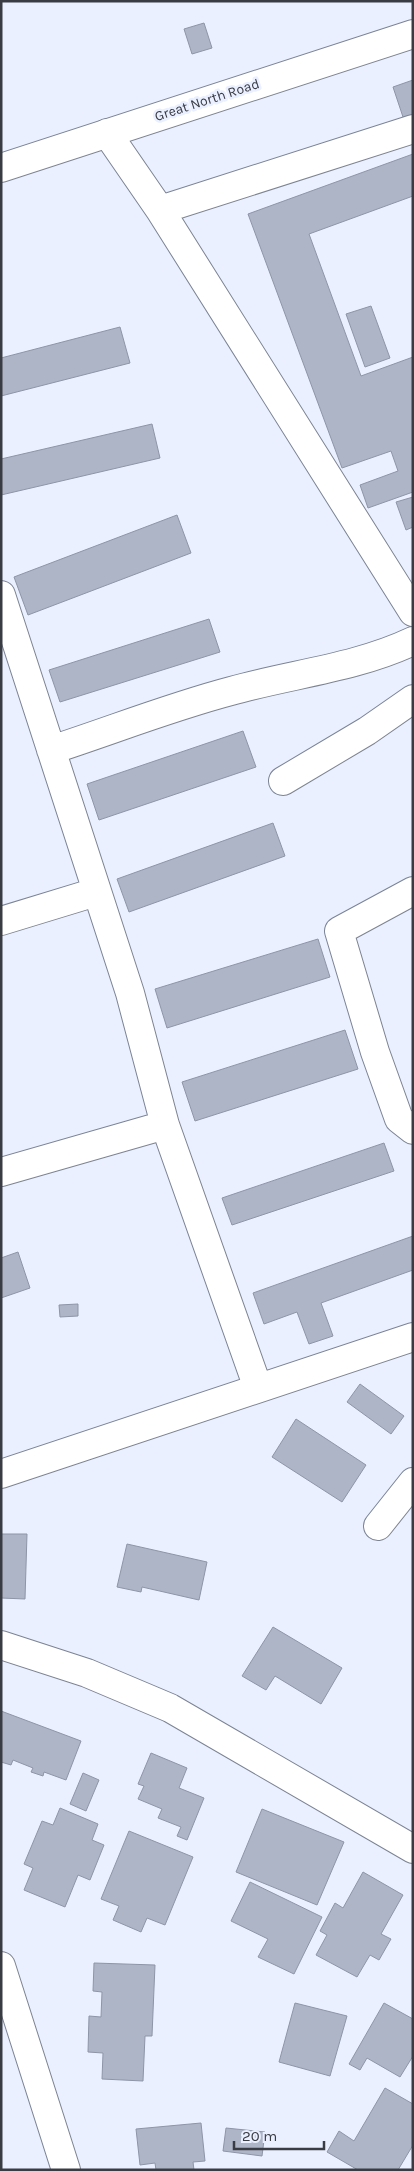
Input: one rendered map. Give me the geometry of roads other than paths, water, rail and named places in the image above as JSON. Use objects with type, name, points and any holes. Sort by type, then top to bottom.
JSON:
[{"type":"main road","name":"Great North Road","points":[[1,168],[413,34]]},
{"type":"main road","points":[[160,210],[413,129]]},
{"type":"main road","points":[[107,133],[160,210],[413,612]]},
{"type":"main road","points":[[1,595],[7,637],[51,750],[130,994],[165,1125],[258,1388]]},
{"type":"main road","points":[[51,750],[228,692],[373,657],[413,641]]},
{"type":"main road","points":[[283,781],[367,731],[413,699]]},
{"type":"main road","points":[[413,891],[339,930],[375,1052],[399,1119],[413,1130]]},
{"type":"main road","points":[[1,921],[96,892]]},
{"type":"main road","points":[[1,1172],[165,1125]]},
{"type":"main road","points":[[1,1474],[413,1337]]},
{"type":"main road","points":[[378,1526],[413,1482]]},
{"type":"main road","points":[[1,1646],[87,1673],[170,1708],[413,1849]]},
{"type":"main road","points":[[1,1966],[66,2170]]}]
